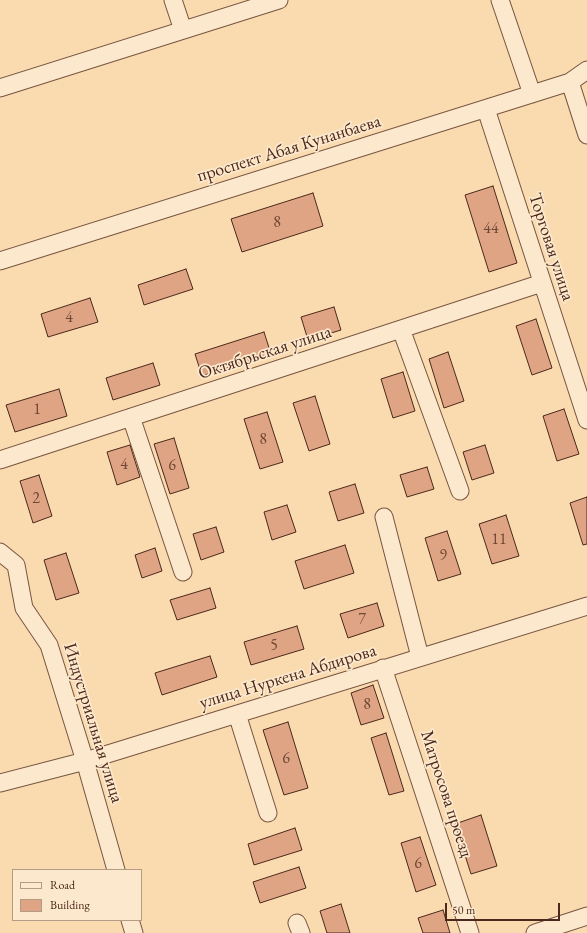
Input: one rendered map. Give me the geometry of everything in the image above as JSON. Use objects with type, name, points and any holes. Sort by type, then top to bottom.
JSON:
[{"type":"street","points":[[173,0],[183,30]]},
{"type":"street","points":[[0,88],[279,0]]},
{"type":"street","points":[[500,0],[532,94]]},
{"type":"street","name":"проспект Абая Кунанбаева","points":[[0,261],[570,82],[587,70]]},
{"type":"street","points":[[570,82],[587,135]]},
{"type":"street","name":"Торговая улица","points":[[486,109],[587,420]]},
{"type":"street","name":"Октябрьская улица","points":[[0,460],[542,283]]},
{"type":"street","points":[[401,329],[460,491]]},
{"type":"street","points":[[131,417],[183,572]]},
{"type":"street","points":[[384,517],[420,657]]},
{"type":"street","name":"Индустриальная улица","points":[[0,552],[16,565],[24,608],[49,644],[85,761],[116,869]]},
{"type":"street","name":"улица Нуркена Абдирова","points":[[0,783],[85,761],[587,606]]},
{"type":"street","name":"Матросова проезд","points":[[383,668],[470,933]]},
{"type":"street","points":[[237,714],[268,813]]},
{"type":"street","points":[[535,933],[587,916]]},
{"type":"street","points":[[130,921],[134,933]]},
{"type":"building","points":[[493,186],[517,263],[489,272],[465,195]]},
{"type":"building","points":[[313,193],[323,226],[242,252],[231,219]]},
{"type":"building","points":[[186,269],[193,289],[144,305],[138,285]]},
{"type":"building","points":[[90,298],[98,322],[48,337],[41,314]]},
{"type":"building","points":[[334,307],[341,330],[308,340],[301,317]]},
{"type":"building","points":[[536,319],[552,368],[532,375],[516,326]]},
{"type":"building","points":[[264,332],[271,354],[202,376],[195,354]]},
{"type":"building","points":[[448,352],[464,401],[444,408],[429,359]]},
{"type":"building","points":[[153,363],[160,385],[113,400],[106,378]]},
{"type":"building","points":[[403,372],[415,411],[393,418],[381,379]]},
{"type":"building","points":[[59,389],[67,416],[15,432],[6,405]]},
{"type":"building","points":[[315,396],[330,444],[309,451],[293,403]]},
{"type":"building","points":[[564,409],[579,454],[557,461],[543,416]]},
{"type":"building","points":[[267,412],[283,462],[260,469],[244,419]]},
{"type":"building","points":[[174,438],[189,488],[170,494],[154,444]]},
{"type":"building","points":[[130,445],[140,477],[117,485],[107,452]]},
{"type":"building","points":[[485,445],[494,473],[472,480],[463,452]]},
{"type":"building","points":[[427,467],[434,489],[407,497],[400,475]]},
{"type":"building","points":[[39,475],[52,516],[33,523],[20,481]]},
{"type":"building","points":[[355,484],[364,513],[338,521],[329,492]]},
{"type":"building","points":[[587,497],[587,544],[583,545],[570,503]]},
{"type":"building","points":[[287,505],[296,532],[272,540],[264,512]]},
{"type":"building","points":[[506,515],[519,556],[492,564],[479,524]]},
{"type":"building","points":[[216,527],[224,552],[201,560],[193,534]]},
{"type":"building","points":[[447,531],[461,574],[438,581],[425,538]]},
{"type":"building","points":[[345,545],[354,573],[304,589],[295,561]]},
{"type":"building","points":[[155,548],[162,571],[142,578],[135,555]]},
{"type":"building","points":[[66,553],[79,593],[56,600],[44,560]]},
{"type":"building","points":[[210,588],[216,608],[177,620],[170,600]]},
{"type":"building","points":[[377,603],[384,626],[348,638],[340,614]]},
{"type":"building","points":[[297,626],[304,649],[251,665],[244,642]]},
{"type":"building","points":[[210,656],[217,677],[162,695],[155,673]]},
{"type":"building","points":[[373,685],[384,718],[361,725],[351,693]]},
{"type":"building","points":[[288,722],[308,788],[284,795],[263,730]]},
{"type":"building","points":[[386,733],[404,791],[389,795],[371,738]]},
{"type":"building","points":[[481,815],[497,866],[471,874],[455,824]]},
{"type":"building","points":[[295,828],[302,850],[254,865],[248,844]]},
{"type":"building","points":[[420,837],[436,885],[416,892],[401,843]]},
{"type":"building","points":[[299,867],[306,888],[260,903],[253,882]]},
{"type":"building","points":[[341,904],[350,933],[327,933],[320,911]]},
{"type":"building","points":[[443,910],[450,933],[423,933],[418,918]]}]
